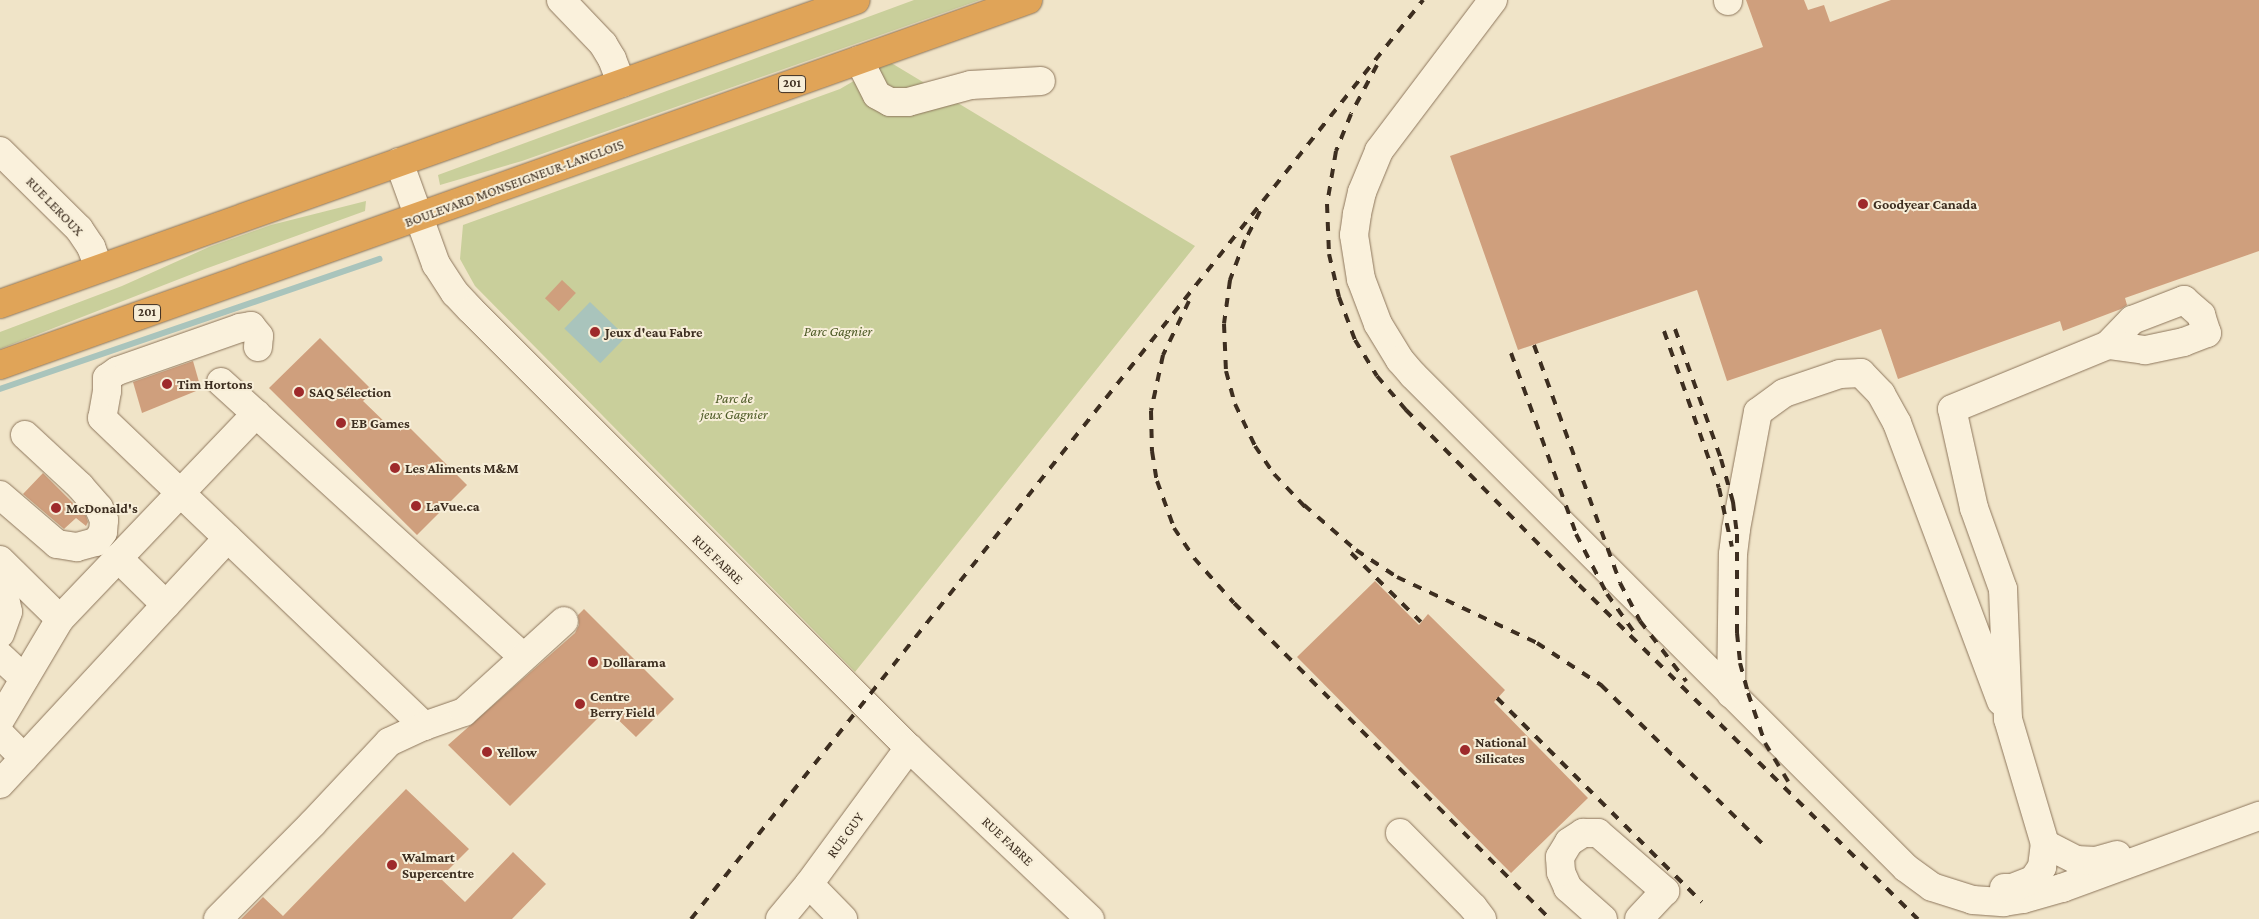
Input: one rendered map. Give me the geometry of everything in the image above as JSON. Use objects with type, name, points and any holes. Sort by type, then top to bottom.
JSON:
[{"type":"highway","points":[[0,304],[856,0]]},
{"type":"highway","name":"BOULEVARD MONSEIGNEUR-LANGLOIS","points":[[0,365],[1028,0]]},
{"type":"street","points":[[561,0],[603,44],[612,59],[621,83]]},
{"type":"street","points":[[1493,0],[1379,151],[1369,172],[1357,214],[1354,235],[1356,258],[1367,294],[1378,324],[1413,376],[1906,868],[1932,887],[1973,900],[2004,902],[2023,899],[2062,888],[2259,816]]},
{"type":"street","points":[[859,60],[877,95],[890,102],[908,102],[970,85],[1041,81]]},
{"type":"street","name":"RUE LEROUX","points":[[0,151],[79,229],[91,247],[99,268]]},
{"type":"street","name":"RUE FABRE","points":[[399,162],[436,264],[455,293],[470,310],[909,748],[1090,919]]},
{"type":"street","points":[[258,347],[259,336],[251,326],[240,328],[117,371],[107,378],[107,391],[102,418],[424,726]]},
{"type":"street","points":[[2008,719],[2003,589],[1974,508],[1952,409],[2108,345]]},
{"type":"street","points":[[1731,694],[1733,554],[1758,412],[1784,393],[1840,374],[1861,373],[1881,394],[1897,423],[2008,719],[2045,844],[2042,867],[2033,880],[2012,888],[1984,887],[1960,881],[1873,835]]},
{"type":"street","points":[[221,382],[523,657]]},
{"type":"street","points":[[0,720],[60,618],[256,414]]},
{"type":"street","points":[[0,495],[57,544],[77,547],[96,542],[103,532],[104,520],[99,508],[80,486],[25,435]]},
{"type":"street","points":[[0,784],[228,538]]},
{"type":"street","points":[[118,558],[166,605]]},
{"type":"street","points":[[0,560],[60,618]]},
{"type":"street","points":[[0,589],[4,593],[8,612],[0,634]]},
{"type":"street","points":[[218,919],[312,824],[388,742],[424,726],[464,712],[564,622]]},
{"type":"street","points":[[0,656],[24,678]]},
{"type":"street","points":[[0,734],[24,758]]},
{"type":"street","name":"RUE GUY","points":[[780,919],[809,884],[909,748]]},
{"type":"street","points":[[2045,844],[2076,860],[2096,861],[2229,827]]},
{"type":"street","points":[[1400,833],[1473,907],[1482,919]]},
{"type":"street","points":[[1602,919],[1568,888],[1561,872],[1560,857],[1569,842],[1583,833],[1598,833],[1665,891],[1639,919]]},
{"type":"street","points":[[809,884],[843,919]]},
{"type":"green space","points":[[914,0],[980,0],[522,161],[440,185],[438,175]]},
{"type":"green space","name":"Parc Gagnier","points":[[888,61],[1195,246],[855,672],[475,286],[460,259],[463,225],[840,89]]},
{"type":"green space","points":[[366,201],[365,211],[205,269],[0,349],[0,332],[122,286],[209,247],[271,225]]},
{"type":"water","name":"Jeux d'eau Fabre","points":[[590,302],[626,337],[600,363],[564,329]]},
{"type":"building","name":"Goodyear Canada","points":[[1746,0],[1804,0],[1808,10],[1824,5],[1830,22],[1891,0],[2259,0],[2259,251],[2125,298],[2127,305],[2121,309],[2063,331],[2060,321],[1898,379],[1881,329],[1727,381],[1697,290],[1518,350],[1450,156],[1763,47]]},
{"type":"building","points":[[562,280],[576,293],[559,311],[545,298]]},
{"type":"building","points":[[320,338],[373,391],[363,401],[392,429],[402,420],[467,485],[417,535],[269,388]]},
{"type":"building","name":"Tim Hortons","points":[[193,361],[201,389],[142,413],[133,382]]},
{"type":"building","points":[[43,473],[86,516],[88,522],[86,526],[76,518],[64,529],[23,494]]},
{"type":"building","name":"National Silicates","points":[[1375,581],[1419,625],[1428,614],[1505,690],[1494,702],[1588,798],[1511,873],[1297,657]]},
{"type":"building","name":"Centre Berry Field","points":[[584,609],[674,699],[636,737],[607,709],[510,806],[448,745],[575,633],[579,625],[578,615]]},
{"type":"building","name":"Walmart Supercentre","points":[[406,789],[469,849],[440,878],[465,902],[513,852],[546,884],[512,919],[241,919],[263,897],[283,916]]},
{"type":"waterway","points":[[0,389],[379,259]]},
{"type":"railway","points":[[691,919],[1423,0]]},
{"type":"railway","points":[[1377,65],[1351,114],[1336,151],[1327,204],[1329,254],[1339,297],[1355,340],[1377,376],[1406,410],[1579,585],[1918,919]]},
{"type":"railway","points":[[1260,211],[1245,240],[1230,280],[1224,324],[1226,371],[1235,404],[1255,446],[1274,474],[1307,509]]},
{"type":"railway","points":[[1189,301],[1163,355],[1151,411],[1152,451],[1157,481],[1174,528],[1194,558],[1234,603],[1550,919]]},
{"type":"railway","points":[[1675,329],[1721,459],[1733,502],[1737,534],[1737,633],[1740,663],[1765,743],[1792,788]]},
{"type":"railway","points":[[1664,331],[1719,488],[1732,547]]},
{"type":"railway","points":[[1534,345],[1620,583],[1640,621],[1686,681]]},
{"type":"railway","points":[[1511,353],[1576,534],[1607,594],[1634,632]]},
{"type":"railway","points":[[1304,505],[1356,550],[1397,577],[1537,643],[1601,685],[1763,844]]},
{"type":"railway","points":[[1351,553],[1421,622]]},
{"type":"railway","points":[[1497,698],[1702,902]]},
{"type":"place","name":"Goodyear Canada","points":[[1863,204]]},
{"type":"place","name":"Jeux d'eau Fabre","points":[[595,332]]},
{"type":"place","name":"Tim Hortons","points":[[167,384]]},
{"type":"place","name":"SAQ Sélection","points":[[299,392]]},
{"type":"place","name":"EB Games","points":[[341,423]]},
{"type":"place","name":"Les Aliments M&M","points":[[395,468]]},
{"type":"place","name":"LaVue.ca","points":[[416,506]]},
{"type":"place","name":"McDonald's","points":[[56,508]]},
{"type":"place","name":"Dollarama","points":[[593,662]]},
{"type":"place","name":"Centre Berry Field","points":[[580,704]]},
{"type":"place","name":"National Silicates","points":[[1465,750]]},
{"type":"place","name":"Yellow","points":[[487,752]]},
{"type":"place","name":"Walmart Supercentre","points":[[392,865]]},
{"type":"park label","name":"Parc de jeux Gagnier","points":[[734,406]]}]
